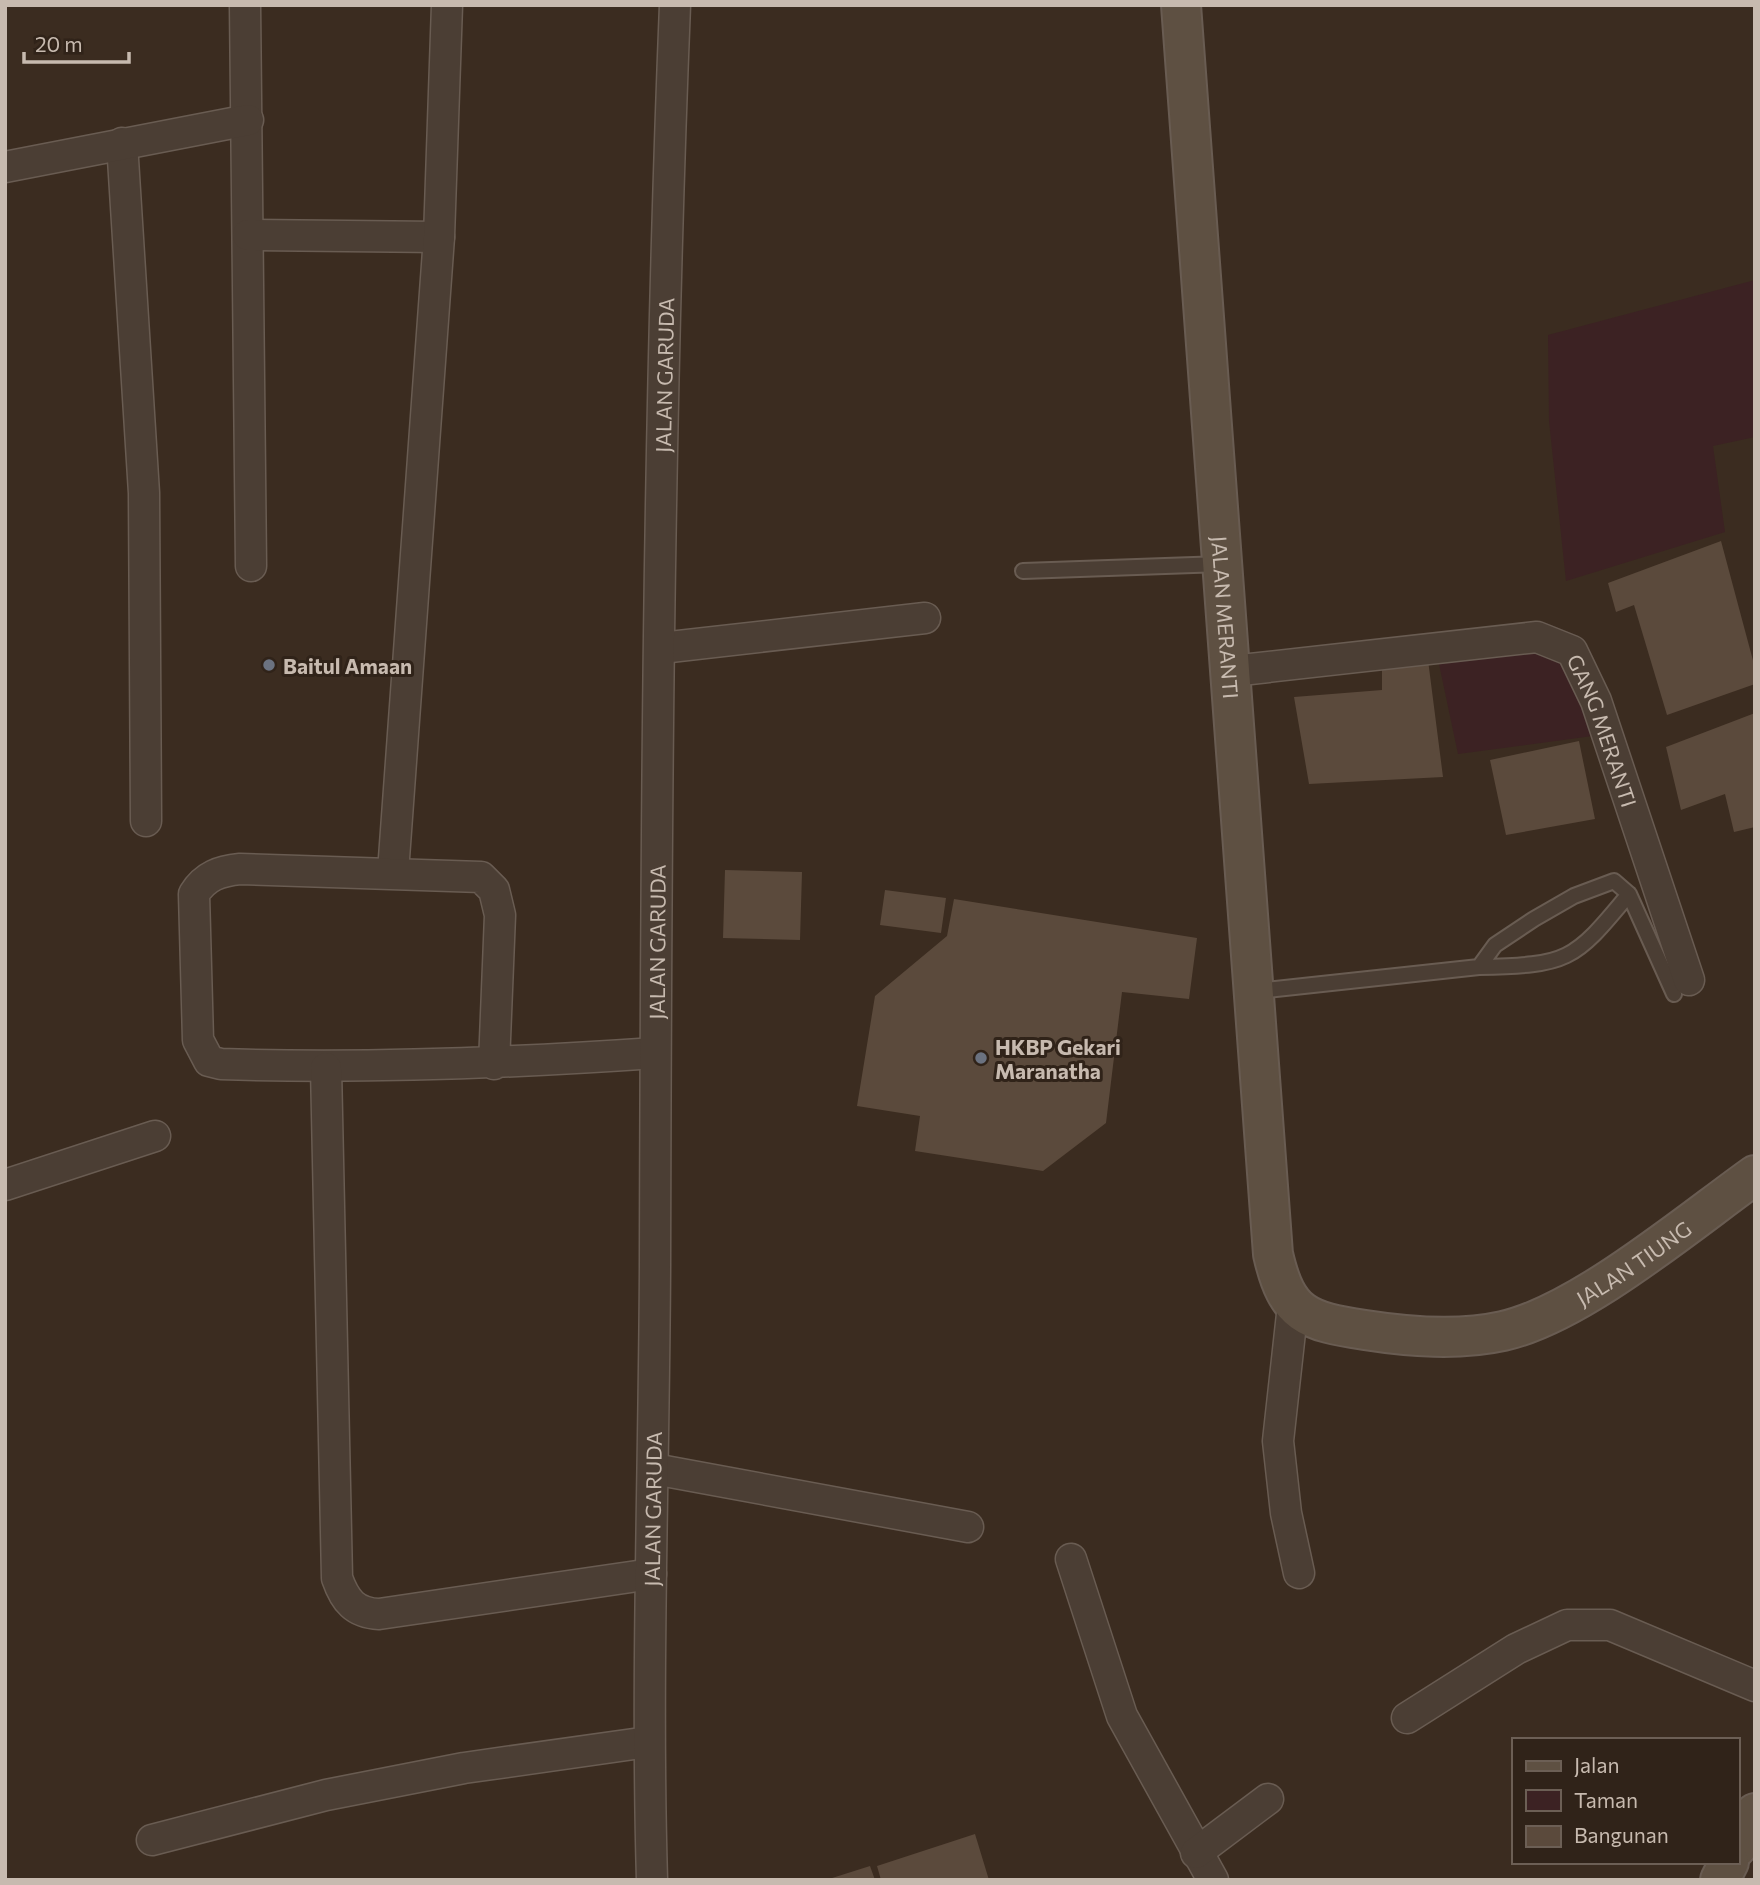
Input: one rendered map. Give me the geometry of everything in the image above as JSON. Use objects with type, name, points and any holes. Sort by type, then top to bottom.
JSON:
[{"type":"street","points":[[244,5],[248,120],[251,566]]},
{"type":"street","points":[[393,872],[439,237],[447,5]]},
{"type":"street","name":"JALAN GARUDA","points":[[652,1880],[648,1742],[654,1469],[655,1053],[667,212],[675,5]]},
{"type":"street","name":"JALAN MERANTI","points":[[1181,5],[1273,1254],[1280,1285],[1293,1305]]},
{"type":"street","points":[[5,167],[248,120]]},
{"type":"street","points":[[122,143],[144,492],[146,821]]},
{"type":"street","points":[[248,235],[439,237]]},
{"type":"street","points":[[661,648],[925,618]]},
{"type":"street","name":"GANG MERANTI","points":[[1232,671],[1536,637],[1572,651],[1596,701],[1677,977]]},
{"type":"street","points":[[494,1064],[500,915],[494,890],[481,877],[393,872],[227,870],[206,879],[194,894],[198,1040],[209,1061],[221,1064],[326,1068],[494,1064],[655,1053]]},
{"type":"street","points":[[326,1068],[337,1578],[349,1602],[356,1610],[379,1614],[651,1574]]},
{"type":"street","points":[[5,1185],[155,1136]]},
{"type":"street","name":"JALAN TIUNG","points":[[1293,1305],[1320,1323],[1396,1335],[1448,1337],[1503,1331],[1530,1322],[1595,1289],[1755,1175]]},
{"type":"street","points":[[1293,1305],[1278,1441],[1286,1513],[1299,1573]]},
{"type":"street","points":[[654,1469],[968,1527]]},
{"type":"street","points":[[1072,1559],[1122,1716],[1213,1880]]},
{"type":"street","points":[[1407,1718],[1516,1649],[1567,1625],[1610,1625],[1755,1686]]},
{"type":"street","points":[[152,1840],[326,1796],[464,1768],[648,1742]]},
{"type":"street","points":[[1196,1853],[1268,1799]]},
{"type":"street","points":[[1739,1843],[1755,1813]]},
{"type":"street","points":[[1720,1880],[1728,1864]]},
{"type":"lane","points":[[1023,571],[1224,564]]},
{"type":"lane","points":[[1479,967],[1495,945],[1574,896],[1614,881],[1629,894],[1677,977]]},
{"type":"lane","points":[[1255,991],[1479,967],[1535,966],[1563,959],[1583,948],[1629,894]]},
{"type":"green space","points":[[1755,280],[1755,437],[1713,446],[1725,532],[1566,581],[1549,421],[1548,335]]},
{"type":"green space","points":[[1541,648],[1565,665],[1600,735],[1458,754],[1439,664]]},
{"type":"building","points":[[1721,541],[1755,668],[1755,684],[1667,715],[1634,605],[1616,612],[1608,583]]},
{"type":"building","points":[[1428,660],[1443,777],[1309,784],[1294,697],[1382,690],[1382,665]]},
{"type":"building","points":[[1755,713],[1755,827],[1734,832],[1725,794],[1681,810],[1666,747]]},
{"type":"building","points":[[1579,741],[1595,819],[1506,835],[1490,760]]},
{"type":"building","points":[[725,870],[802,872],[800,940],[723,938]]},
{"type":"building","points":[[885,890],[946,898],[941,933],[880,925]]},
{"type":"building","points":[[954,899],[1197,938],[1189,999],[1122,992],[1106,1123],[1043,1171],[915,1151],[920,1116],[857,1106],[875,996],[947,936]]},
{"type":"building","points":[[975,1834],[989,1880],[881,1880],[877,1866]]},
{"type":"building","points":[[870,1866],[875,1880],[829,1880],[829,1879]]},
{"type":"place","name":"Baitul Amaan","points":[[269,665]]},
{"type":"place","name":"HKBP Gekari Maranatha","points":[[981,1058]]}]
